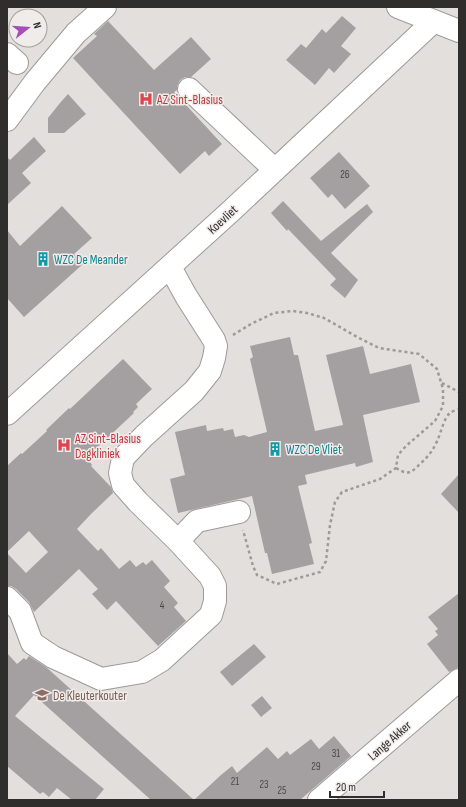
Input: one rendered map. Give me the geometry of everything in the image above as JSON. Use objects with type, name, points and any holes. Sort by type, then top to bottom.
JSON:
[{"type":"street","points":[[7,120],[35,82],[76,33],[105,7]]},
{"type":"street","points":[[398,7],[459,30]]},
{"type":"street","name":"Koevliet","points":[[7,414],[170,267],[434,21]]},
{"type":"street","points":[[189,90],[275,170]]},
{"type":"street","points":[[7,598],[20,611],[32,643],[53,658],[101,679],[142,672],[162,660],[211,614],[215,601],[215,586],[210,576],[123,485],[120,473],[123,458],[144,436],[194,391],[210,371],[214,358],[216,346],[214,340],[186,296],[170,267]]},
{"type":"street","points":[[178,541],[197,521],[239,512]]},
{"type":"street","name":"Lange Akker","points":[[319,800],[459,680]]},
{"type":"path","points":[[216,346],[251,324],[274,313],[307,313],[324,318],[358,338],[379,348],[420,354],[437,368],[443,389],[443,406],[435,421],[406,446],[398,455],[396,468],[380,479],[342,492],[335,502],[330,525],[326,561],[320,572],[277,584],[257,575],[253,566],[239,512]]},
{"type":"path","points":[[442,383],[459,392]]},
{"type":"path","points":[[396,468],[404,473],[411,472],[415,469],[430,454],[450,413],[459,409]]},
{"type":"building","points":[[342,16],[356,28],[341,46],[351,54],[334,73],[329,68],[315,85],[286,60],[301,44],[306,48],[322,29],[326,33]]},
{"type":"building","points":[[108,21],[154,70],[191,37],[211,59],[191,77],[185,77],[180,80],[177,90],[174,92],[222,144],[209,156],[205,151],[180,174],[73,58],[97,36],[94,34]]},
{"type":"building","points":[[68,94],[86,114],[64,133],[48,133],[48,118]]},
{"type":"building","points":[[34,137],[46,151],[22,173],[31,183],[7,205],[7,157],[10,160]]},
{"type":"building","points":[[339,152],[370,186],[345,209],[332,194],[328,198],[310,178]]},
{"type":"building","points":[[283,201],[321,241],[367,204],[373,212],[331,253],[358,280],[345,298],[330,285],[336,279],[288,229],[287,231],[271,213]]},
{"type":"building","name":"WZC De Meander","points":[[62,206],[92,238],[74,254],[83,264],[24,317],[7,298],[7,230],[20,246]]},
{"type":"building","name":"WZC De Vliet","points":[[290,337],[294,355],[298,355],[315,431],[343,425],[326,355],[363,346],[370,374],[411,364],[420,402],[363,415],[373,462],[356,467],[355,463],[305,475],[307,484],[298,486],[312,543],[309,544],[314,564],[272,574],[267,553],[265,553],[252,496],[178,513],[170,479],[185,475],[175,432],[206,425],[207,431],[223,428],[224,431],[233,429],[235,437],[244,435],[249,437],[267,432],[250,359],[253,357],[250,346]]},
{"type":"building","points":[[123,359],[152,389],[136,404],[138,407],[133,412],[134,413],[88,456],[92,460],[90,462],[92,465],[91,466],[111,487],[113,493],[77,529],[98,551],[101,548],[119,569],[130,560],[136,567],[143,562],[146,565],[152,560],[170,581],[164,587],[178,603],[174,607],[186,621],[158,646],[116,601],[107,610],[92,594],[98,589],[79,569],[34,612],[29,602],[16,589],[11,586],[7,586],[7,553],[26,573],[48,552],[29,531],[7,552],[7,466],[47,431],[46,430],[69,408],[70,409]]},
{"type":"building","points":[[459,474],[459,513],[441,494]]},
{"type":"building","points":[[459,593],[459,667],[449,672],[427,644],[438,635],[435,631],[438,629],[428,617]]},
{"type":"building","points":[[254,644],[266,657],[232,686],[220,672]]},
{"type":"building","name":"De Kleuterkouter","points":[[7,653],[17,664],[24,658],[26,660],[29,656],[46,667],[194,800],[151,800],[34,695],[15,716],[104,789],[95,800],[72,800],[57,788],[49,797],[43,792],[40,794],[7,766]]},
{"type":"building","points":[[262,696],[272,708],[261,717],[251,705]]},
{"type":"building","points":[[334,736],[351,756],[300,800],[194,800],[232,766],[237,773],[267,747],[278,759],[287,751],[290,755],[311,739],[319,749]]},
{"type":"place","name":"AZ Sint-Blasius","points":[[146,99]]},
{"type":"place","name":"WZC De Meander","points":[[43,259]]},
{"type":"place","name":"AZ Sint-Blasius Dagkliniek","points":[[64,445]]},
{"type":"place","name":"WZC De Vliet","points":[[275,449]]},
{"type":"place","name":"De Kleuterkouter","points":[[42,695]]}]
